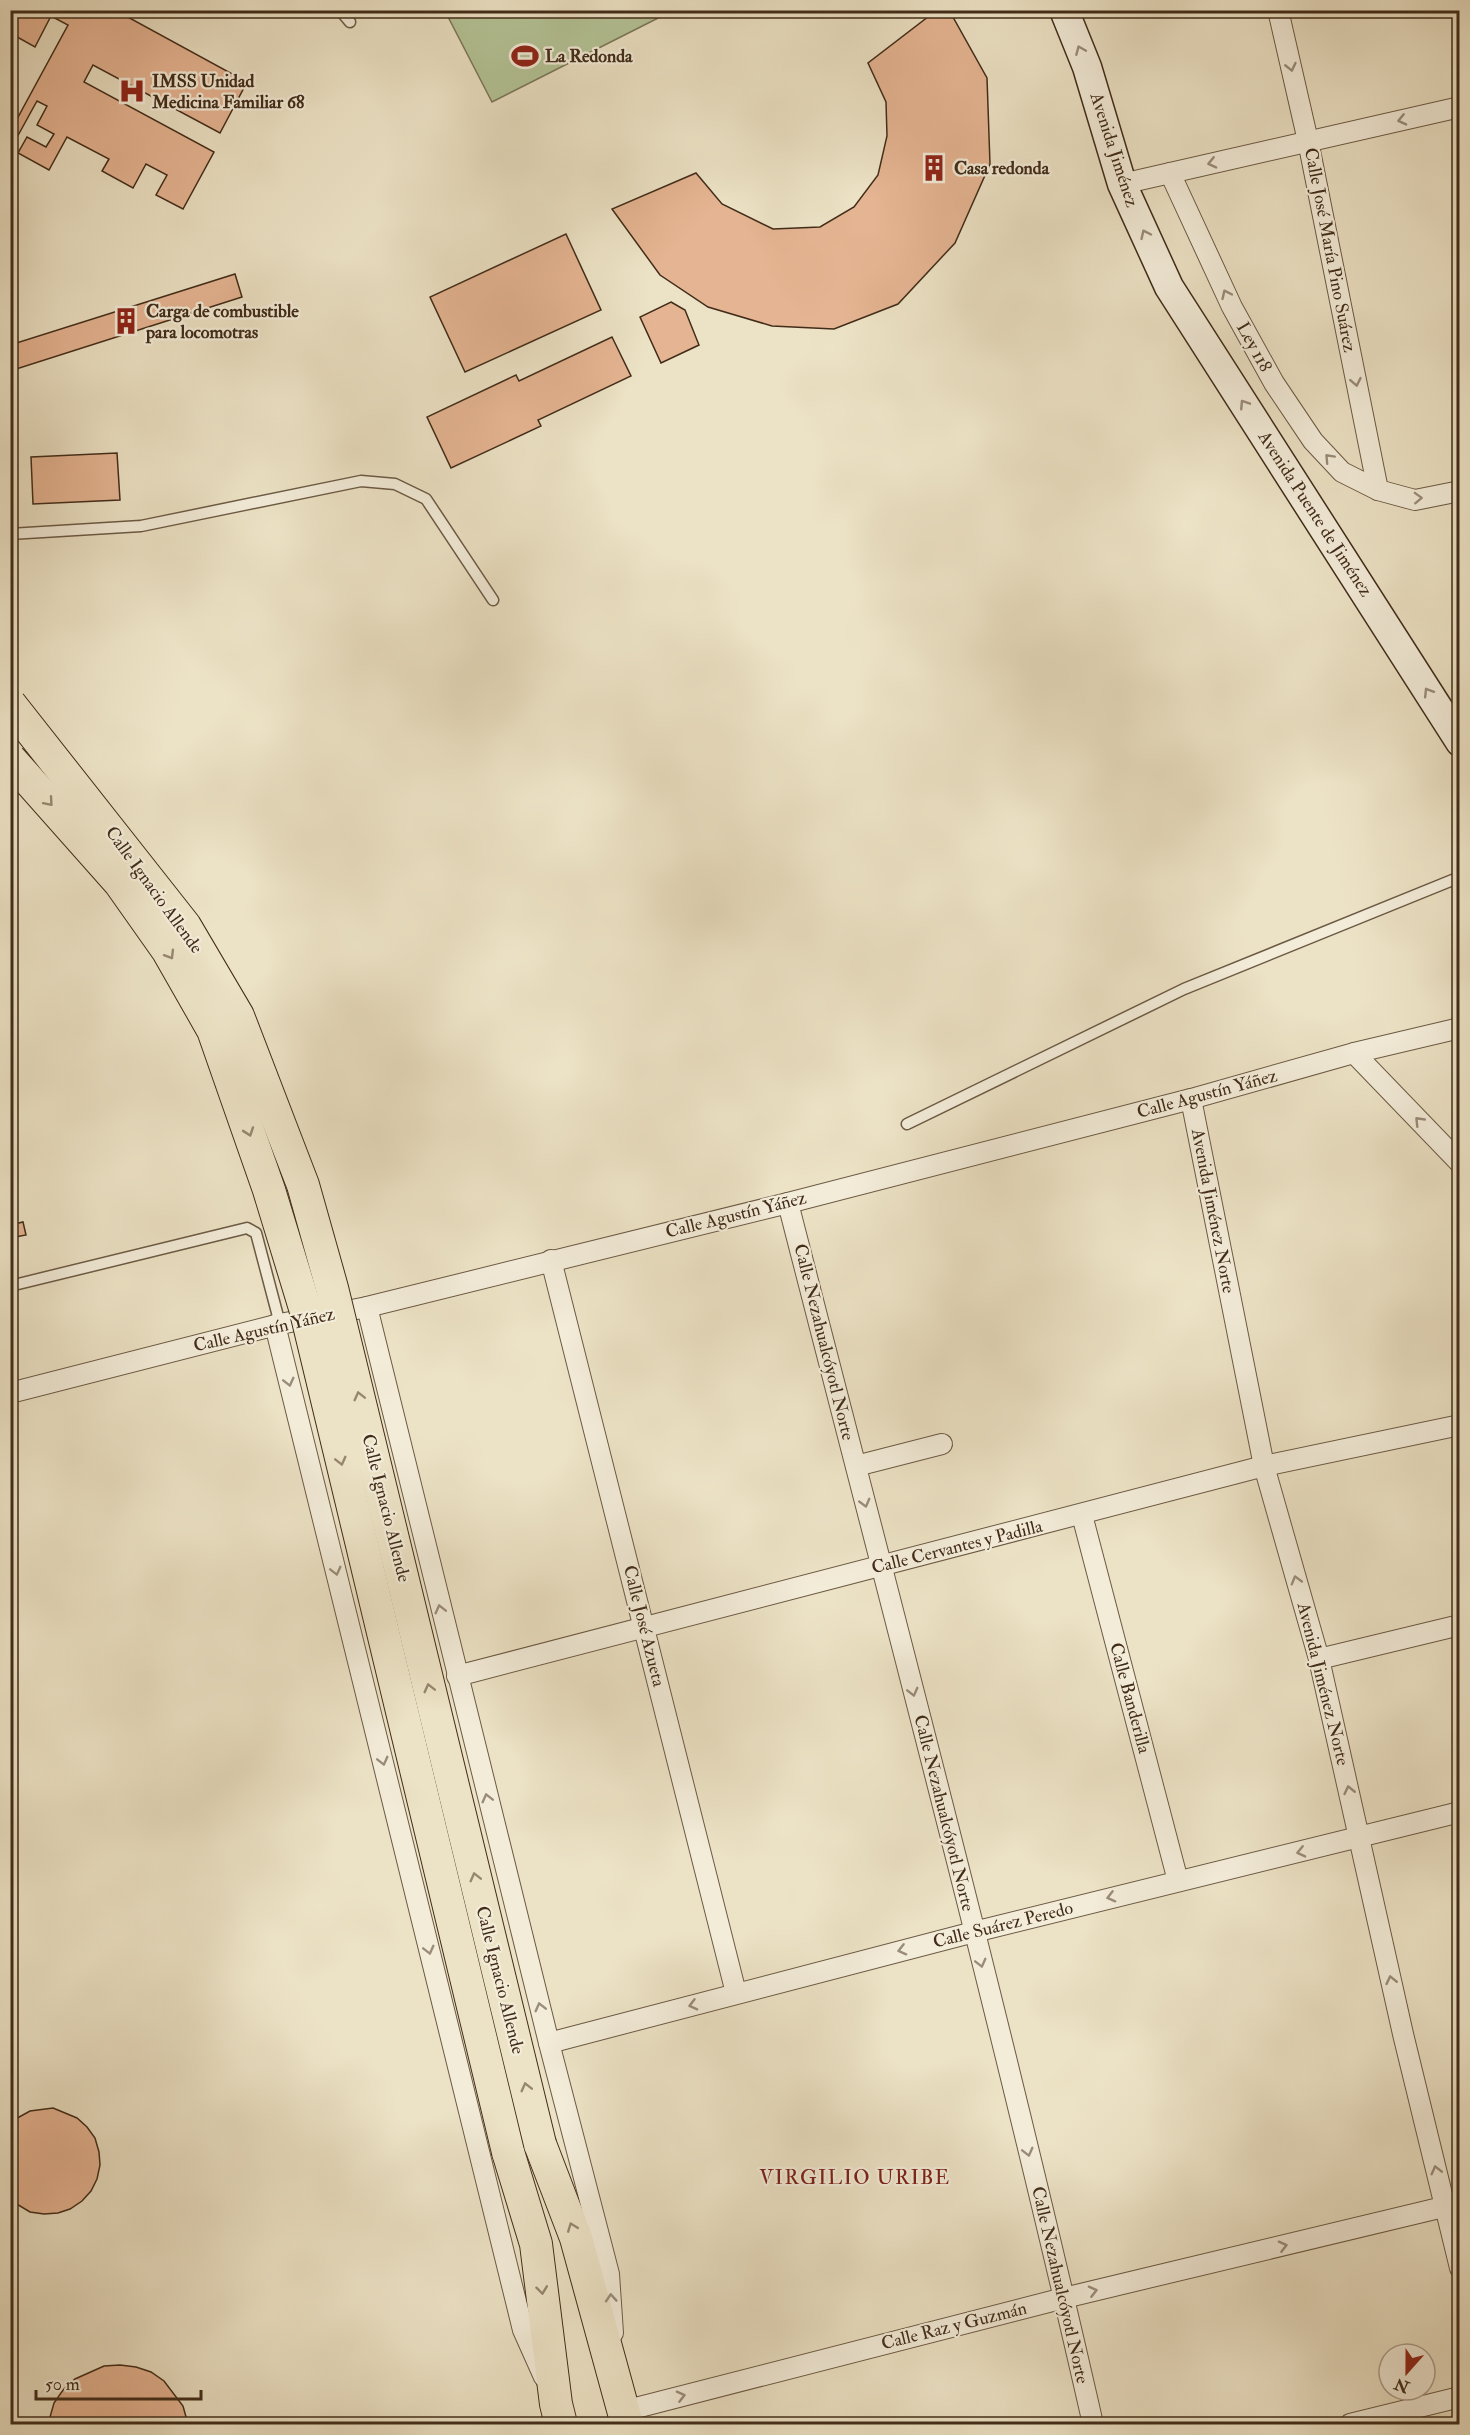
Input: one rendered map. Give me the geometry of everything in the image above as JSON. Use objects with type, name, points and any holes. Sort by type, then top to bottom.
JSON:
[{"type":"main road","name":"Calle Ignacio Allende","points":[[10,704],[185,926],[238,1016],[303,1185],[338,1311],[540,2144],[576,2238],[626,2418]]},
{"type":"main road","name":"Calle Ignacio Allende","points":[[10,759],[120,883],[168,951],[213,1030],[269,1190],[305,1308],[508,2152],[536,2244],[558,2414]]},
{"type":"street","name":"Avenida Jiménez","points":[[1064,10],[1088,67],[1122,184],[1169,287]]},
{"type":"street","name":"Calle José María Pino Suárez","points":[[1278,10],[1308,141],[1378,490]]},
{"type":"street","points":[[1122,184],[1460,107]]},
{"type":"street","name":"Ley 118","points":[[1170,173],[1232,307],[1274,383],[1313,441],[1342,472],[1378,490],[1415,500],[1460,491]]},
{"type":"street","name":"Avenida Puente de Jiménez","points":[[1169,287],[1460,742]]},
{"type":"street","name":"Calle Agustín Yáñez","points":[[10,1393],[278,1324],[367,1307],[788,1203],[1191,1099],[1354,1053],[1460,1029]]},
{"type":"street","points":[[1354,1053],[1460,1163]]},
{"type":"street","name":"Avenida Jiménez Norte","points":[[1191,1099],[1264,1466],[1319,1659],[1403,2034],[1453,2205],[1460,2268]]},
{"type":"street","name":"Calle Nezahualcóyotl Norte","points":[[788,1203],[974,1932],[1093,2424]]},
{"type":"street","name":"Calle José Azueta","points":[[551,1260],[736,1993]]},
{"type":"street","name":"Calle Ignacio Allende","points":[[367,1307],[457,1676],[609,2274],[616,2378]]},
{"type":"street","name":"Calle Ignacio Allende","points":[[278,1324],[523,2330],[558,2414]]},
{"type":"street","name":"Calle Cervantes y Padilla","points":[[457,1676],[1264,1466],[1460,1425]]},
{"type":"street","points":[[856,1467],[942,1444]]},
{"type":"street","name":"Calle Banderilla","points":[[1082,1515],[1178,1881]]},
{"type":"street","points":[[1319,1659],[1460,1625]]},
{"type":"street","name":"Calle Suárez Peredo","points":[[549,2043],[974,1932],[1460,1812]]},
{"type":"street","name":"Calle Raz y Guzmán","points":[[626,2418],[1064,2298],[1453,2205]]},
{"type":"street","points":[[1350,2424],[1460,2397]]},
{"type":"lane","points":[[340,10],[350,22]]},
{"type":"lane","points":[[10,534],[141,526],[361,481],[395,484],[426,499],[493,600]]},
{"type":"lane","points":[[907,1124],[1184,989],[1460,877]]},
{"type":"lane","points":[[10,1286],[247,1228],[256,1233],[278,1324]]},
{"type":"green space","name":"La Redonda","points":[[445,11],[672,11],[492,102]]},
{"type":"building","points":[[20,10],[66,10],[74,15],[76,10],[115,10],[247,82],[220,133],[93,65],[84,82],[214,152],[183,209],[156,195],[167,175],[146,164],[133,188],[102,171],[109,159],[67,137],[49,170],[18,153],[27,137],[46,147],[54,134],[37,125],[47,106],[37,101],[10,150],[10,132],[68,25],[51,16],[35,47],[10,33]]},
{"type":"building","name":"Casa redonda","points":[[937,10],[949,10],[987,78],[990,164],[955,243],[898,304],[834,329],[772,326],[708,307],[660,275],[612,209],[696,173],[722,204],[773,229],[820,227],[854,207],[878,175],[887,136],[886,102],[868,63]]},
{"type":"building","points":[[566,234],[601,310],[465,372],[430,297]]},
{"type":"building","name":"Carga de combustible para locomotras","points":[[235,274],[242,297],[10,371],[10,345]]},
{"type":"building","points":[[671,302],[685,310],[699,345],[661,363],[640,317]]},
{"type":"building","points":[[612,337],[631,376],[538,420],[541,426],[451,468],[427,417],[516,375],[519,381]]},
{"type":"building","points":[[117,453],[120,500],[33,504],[31,457]]},
{"type":"building","points":[[23,1222],[26,1235],[10,1238],[10,1225]]},
{"type":"building","points":[[53,2108],[77,2118],[95,2138],[100,2165],[97,2179],[91,2191],[82,2201],[70,2209],[58,2213],[30,2212],[10,2200],[10,2122],[30,2111]]},
{"type":"building","points":[[120,2365],[151,2372],[164,2381],[183,2406],[188,2424],[48,2424],[54,2403],[75,2379],[104,2366]]},
{"type":"place","name":"La Redonda","points":[[525,56]]},
{"type":"place","name":"IMSS Unidad Medicina Familiar 68","points":[[132,91]]},
{"type":"place","name":"Casa redonda","points":[[934,168]]},
{"type":"place","name":"Carga de combustible para locomotras","points":[[126,321]]},
{"type":"district","name":"VIRGILIO URIBE","points":[[855,2177]]}]
